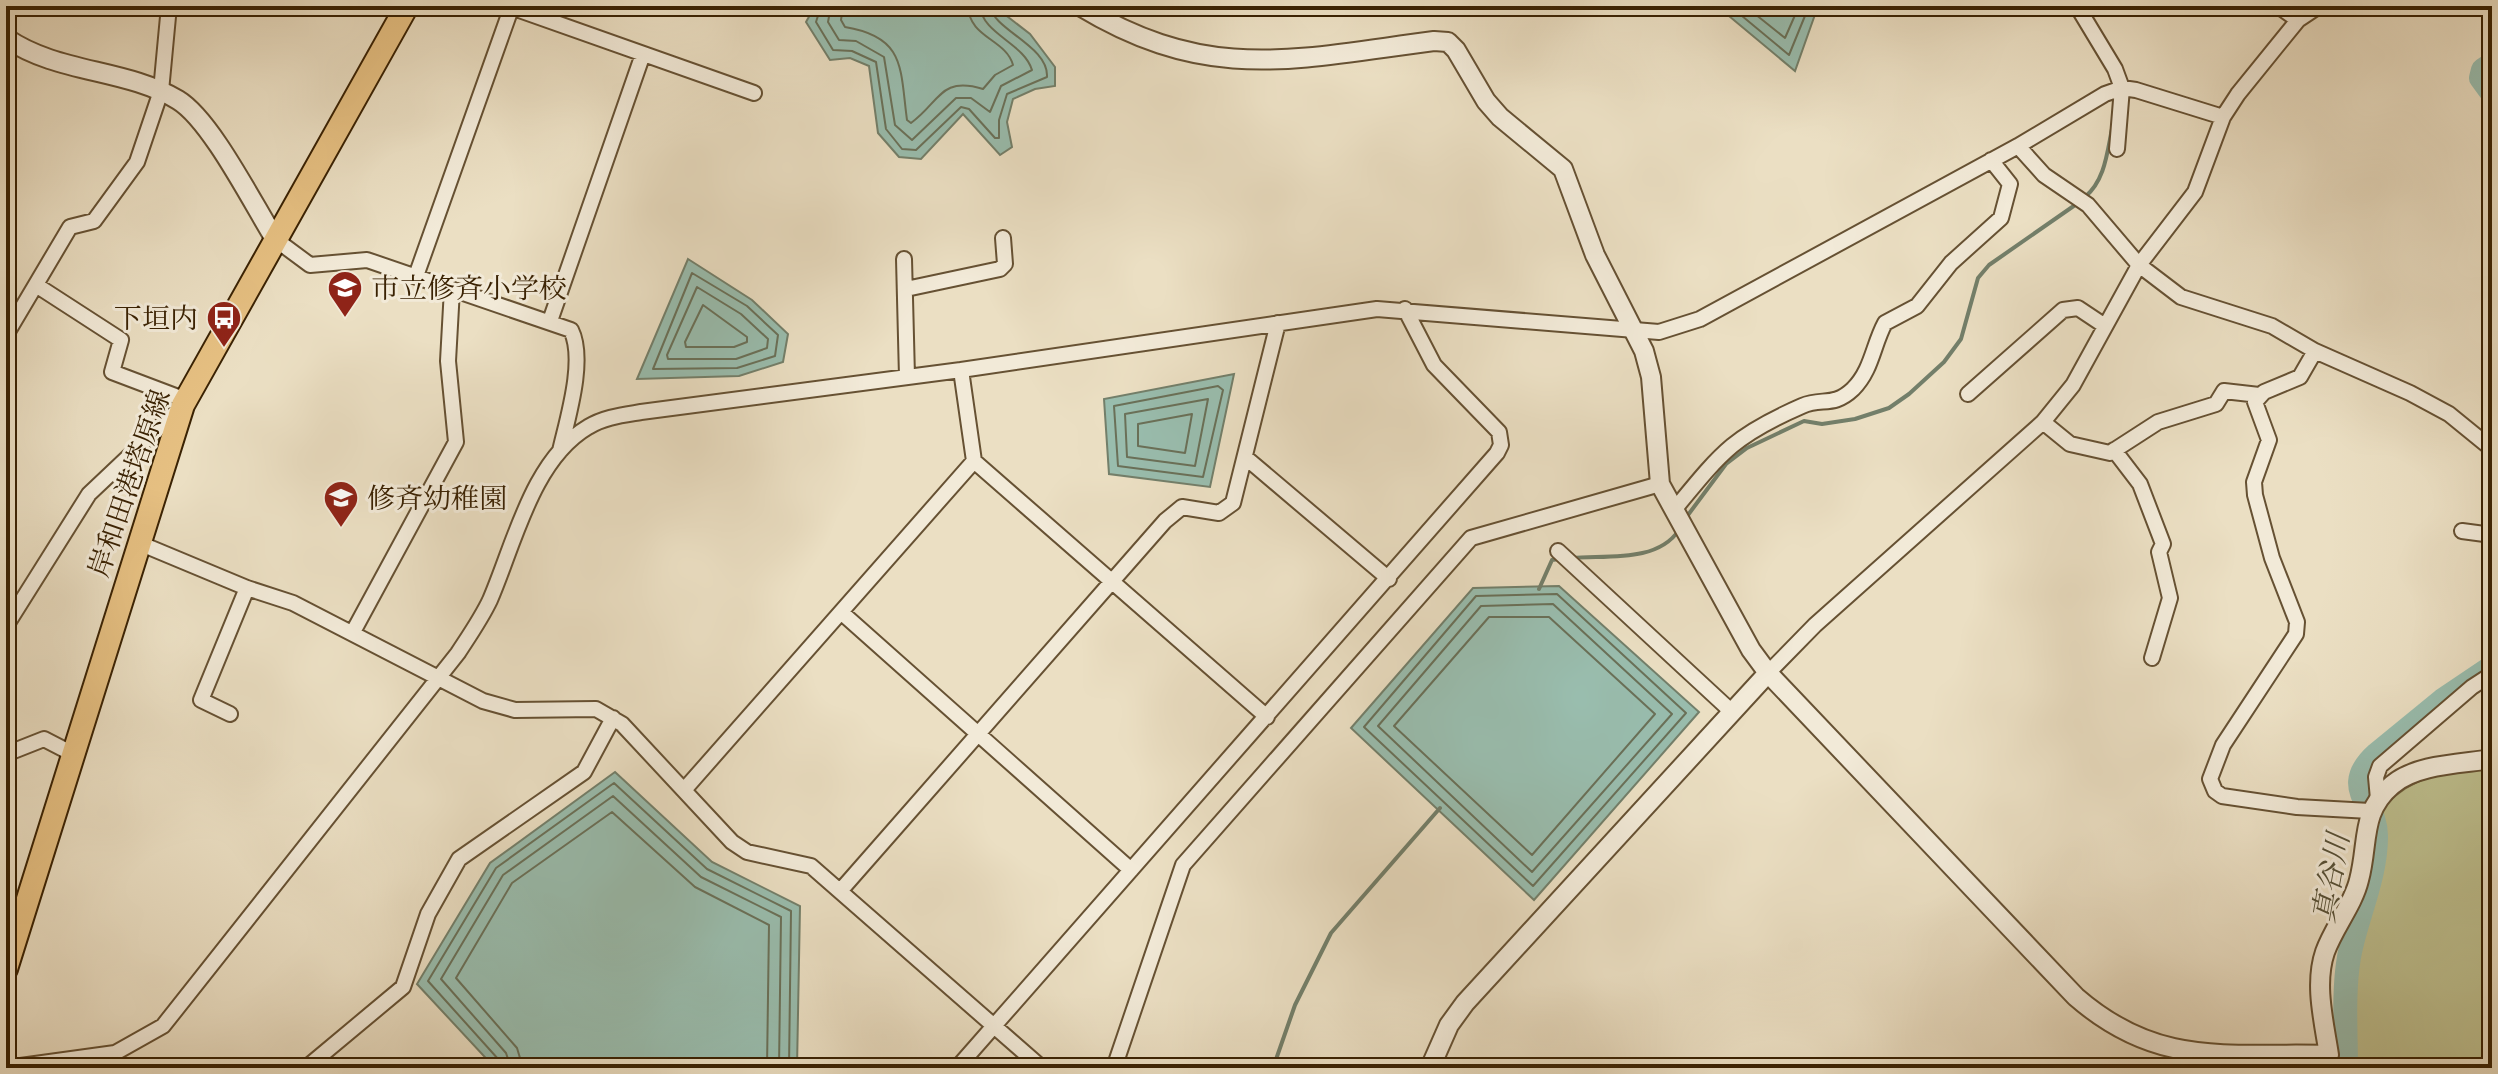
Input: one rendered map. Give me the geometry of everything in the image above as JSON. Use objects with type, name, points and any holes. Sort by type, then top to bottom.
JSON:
[{"type":"main road","name":"岸和田港塔原線","points":[[6,969],[185,403],[407,6]]},
{"type":"street","points":[[6,335],[70,227],[94,221],[137,162],[161,91],[169,6]]},
{"type":"street","points":[[416,276],[510,6],[754,93]]},
{"type":"street","points":[[1080,6],[1141,39],[1183,53],[1219,59],[1279,60],[1448,42],[1500,117],[1563,169],[1595,255],[1636,332],[1651,377],[1660,484],[1768,673],[2095,1014],[2123,1032],[2163,1048],[2193,1054],[2329,1061],[2321,1000],[2324,953],[2359,880],[2380,766],[2472,687],[2492,674]]},
{"type":"street","points":[[2077,6],[2115,69],[2122,88],[2117,149]]},
{"type":"street","points":[[2278,6],[2298,20]]},
{"type":"street","points":[[1430,1068],[1449,1025],[1465,1003],[1768,673],[1815,625],[2043,422],[2073,385],[2139,265],[2195,192],[2223,117],[2298,20],[2319,6]]},
{"type":"street","points":[[6,38],[43,59],[161,91],[181,101],[201,121],[275,239],[310,265],[367,260],[571,330],[575,339],[574,390],[560,453]]},
{"type":"street","points":[[550,321],[643,54]]},
{"type":"street","points":[[6,1068],[86,1064],[115,1053],[163,1026],[440,679],[488,605],[535,492],[560,453],[588,427],[611,417],[1377,309],[1659,332],[1700,319],[2018,146],[2105,94],[2122,88],[2155,94],[2223,117]]},
{"type":"street","points":[[2018,146],[2044,175],[2088,205],[2139,265],[2197,305],[2272,326],[2315,351],[2449,414],[2492,449]]},
{"type":"street","points":[[1674,510],[1718,456],[1738,438],[1809,403],[1831,403],[1853,389],[1866,375],[1885,323],[1917,306],[1951,263],[2001,218],[2010,184],[1991,160]]},
{"type":"street","points":[[906,289],[1000,269],[1005,264],[1003,238]]},
{"type":"street","points":[[904,259],[907,377]]},
{"type":"street","points":[[6,626],[89,494],[185,403],[112,372],[121,340],[36,285]]},
{"type":"street","points":[[353,632],[456,442],[448,361],[452,289]]},
{"type":"street","points":[[1968,394],[2063,310],[2078,308],[2105,326]]},
{"type":"street","points":[[957,1068],[1488,467],[1501,438],[1434,365],[1405,309]]},
{"type":"street","points":[[841,890],[1175,511],[1182,507],[1219,513],[1233,503],[1278,323]]},
{"type":"street","points":[[2043,422],[2070,444],[2110,453],[2158,422],[2216,404],[2224,391],[2259,395],[2300,377],[2315,351]]},
{"type":"street","points":[[961,370],[974,461],[1267,717]]},
{"type":"street","points":[[2259,395],[2255,402],[2269,440],[2254,482],[2255,495],[2272,558],[2297,622],[2296,634],[2223,745],[2210,779],[2222,796],[2297,807],[2374,805],[2394,783],[2410,775],[2492,759]]},
{"type":"street","points":[[2114,450],[2140,484],[2163,544],[2159,552],[2170,598],[2152,658]]},
{"type":"street","points":[[1245,457],[1389,579]]},
{"type":"street","points":[[684,790],[974,461]]},
{"type":"street","points":[[1114,1068],[1183,865],[1471,538],[1660,484]]},
{"type":"street","points":[[2462,531],[2492,535]]},
{"type":"street","points":[[139,543],[247,588],[293,603],[483,701],[515,710],[579,706],[596,709],[613,718],[637,738],[732,842],[747,852],[811,866],[1042,1068]]},
{"type":"street","points":[[1558,551],[1732,712]]},
{"type":"street","points":[[230,714],[201,700],[247,588]]},
{"type":"street","points":[[841,612],[1131,870]]},
{"type":"street","points":[[306,1068],[403,987],[428,914],[459,859],[584,772],[613,718]]},
{"type":"street","points":[[6,754],[44,739],[73,754]]},
{"type":"green space","points":[[2492,765],[2492,1068],[2350,1068],[2353,959],[2380,850],[2382,837],[2377,815],[2389,801],[2415,783],[2442,774]]},
{"type":"water","points":[[815,6],[994,6],[1030,34],[1055,67],[1055,86],[1035,89],[1013,99],[1007,122],[1012,147],[1000,155],[963,114],[921,159],[899,157],[878,133],[869,66],[850,58],[830,60],[806,22]]},
{"type":"water","points":[[1717,6],[1818,6],[1795,71]]},
{"type":"water","points":[[688,259],[752,300],[788,334],[783,362],[739,376],[637,379]]},
{"type":"water","points":[[1234,374],[1210,487],[1109,474],[1104,399]]},
{"type":"water","points":[[1559,586],[1699,712],[1534,900],[1351,728],[1473,588]]},
{"type":"water","points":[[615,772],[712,862],[800,906],[797,1068],[495,1068],[417,984],[490,863]]},
{"type":"waterway","name":"真谷川","points":[[2492,64],[2483,70],[2481,78],[2492,93]]},
{"type":"waterway","points":[[2085,197],[2101,174],[2112,129]]},
{"type":"waterway","points":[[1685,519],[1726,464],[1747,448],[1804,421],[1822,424],[1855,419],[1889,408],[1909,394],[1944,362],[1961,339],[1978,278],[1989,265],[2078,203]]},
{"type":"waterway","points":[[1572,558],[1644,553],[1669,541],[1679,530]]},
{"type":"waterway","points":[[1539,589],[1552,560],[1559,559]]},
{"type":"waterway","name":"真谷川","points":[[2346,1068],[2347,970],[2373,868],[2376,837],[2375,825],[2360,786],[2361,776],[2377,754],[2443,700],[2492,667]]},
{"type":"waterway","points":[[1273,1068],[1295,1005],[1331,933],[1440,808]]},
{"type":"place","name":"市立修斉小学校","points":[[345,319]]},
{"type":"place","name":"下垣内","points":[[224,349]]},
{"type":"place","name":"修斉幼稚園","points":[[341,529]]}]
